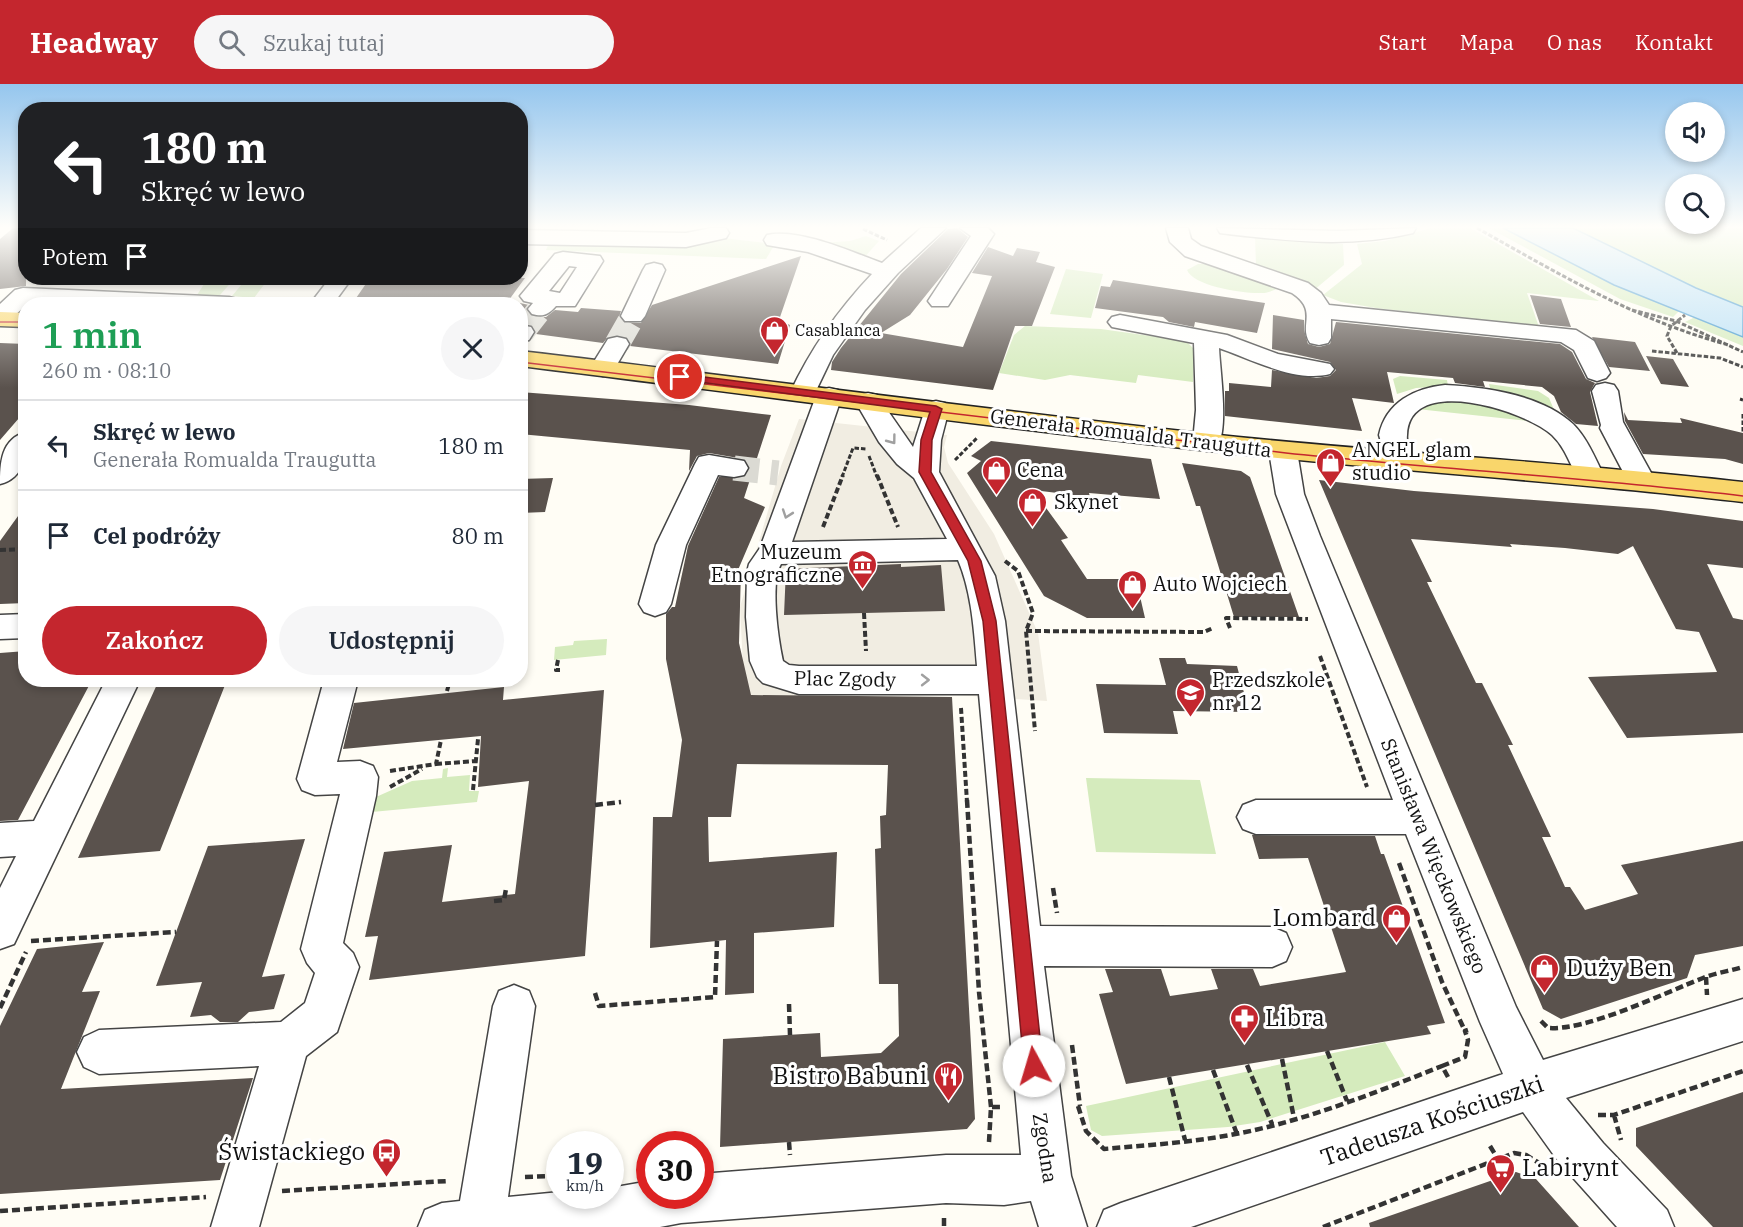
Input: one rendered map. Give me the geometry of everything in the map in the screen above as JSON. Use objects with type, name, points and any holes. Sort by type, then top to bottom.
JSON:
[{"type":"main road","points":[[0,318],[18,319]]},
{"type":"main road","name":"Generała Romualda Traugutta","points":[[528,359],[1283,451],[1641,480],[1743,492]]},
{"type":"street","points":[[633,316],[649,281]]},
{"type":"street","name":"Plac Zgody","points":[[879,281],[821,354],[816,394],[789,475],[773,553],[764,563],[761,601],[767,664],[778,676],[799,680],[994,680]]},
{"type":"street","points":[[940,301],[953,281]]},
{"type":"street","points":[[1281,281],[1300,288],[1314,297],[1319,311],[1319,338]]},
{"type":"street","points":[[173,297],[182,285]]},
{"type":"street","points":[[326,297],[336,285]]},
{"type":"street","points":[[22,297],[147,288],[160,297]]},
{"type":"street","points":[[0,318],[18,301]]},
{"type":"street","points":[[1319,311],[1567,335],[1585,346],[1601,382],[1612,424],[1641,480]]},
{"type":"street","points":[[1120,322],[1227,342],[1272,361],[1321,369]]},
{"type":"street","points":[[1206,338],[1209,410],[1207,442]]},
{"type":"street","points":[[603,368],[617,345]]},
{"type":"street","points":[[1399,462],[1393,435],[1400,417],[1416,401],[1432,394],[1460,394],[1504,401],[1542,414],[1562,428],[1579,453],[1590,476]]},
{"type":"street","name":"Zgodna","points":[[868,401],[889,436],[907,458],[938,467],[980,576],[989,621],[1021,946],[1047,1176],[1063,1227]]},
{"type":"street","points":[[936,409],[927,440],[938,467]]},
{"type":"street","name":"Stanisława Więckowskiego","points":[[1283,451],[1290,494],[1417,817],[1501,1022],[1533,1086],[1578,1149],[1650,1227]]},
{"type":"street","points":[[0,481],[17,455]]},
{"type":"street","points":[[655,604],[671,545],[709,464],[734,468]]},
{"type":"street","points":[[773,553],[968,549]]},
{"type":"street","points":[[0,627],[18,626]]},
{"type":"street","points":[[16,935],[46,837],[120,687]]},
{"type":"street","points":[[235,1227],[288,1044],[322,1017],[338,968],[321,949],[358,796],[360,777],[315,779],[339,687]]},
{"type":"street","points":[[1256,817],[1417,817]]},
{"type":"street","points":[[0,840],[46,837]]},
{"type":"street","points":[[1021,946],[1272,947]]},
{"type":"street","points":[[460,1225],[488,1179],[514,1006]]},
{"type":"street","name":"Tadeusza Kościuszki","points":[[1121,1227],[1533,1086],[1743,1020]]},
{"type":"street","points":[[99,1052],[288,1044]]},
{"type":"street","points":[[460,1225],[624,1219],[681,1199],[946,1179],[1005,1181],[1047,1176]]},
{"type":"path","points":[[1576,281],[1625,308],[1670,328],[1729,345]]},
{"type":"path","points":[[1625,308],[1676,321],[1743,352]]},
{"type":"path","points":[[1677,353],[1667,336],[1676,321],[1685,315]]},
{"type":"path","points":[[1652,351],[1720,358],[1743,367]]},
{"type":"path","points":[[1743,414],[1741,414],[1743,432]]},
{"type":"path","points":[[938,467],[978,436]]},
{"type":"path","points":[[814,553],[853,448],[865,448],[883,486],[901,535],[911,543],[912,550]]},
{"type":"path","points":[[0,550],[18,549]]},
{"type":"path","points":[[1004,560],[1018,571],[1033,613],[1026,631],[1035,740]]},
{"type":"path","points":[[864,613],[866,659]]},
{"type":"path","points":[[1230,628],[1226,618],[1309,619]]},
{"type":"path","points":[[1026,631],[1204,632],[1213,628]]},
{"type":"path","points":[[558,660],[556,670],[560,670]]},
{"type":"path","points":[[447,692],[448,687]]},
{"type":"path","points":[[960,698],[979,992],[991,1107]]},
{"type":"path","points":[[473,790],[478,739]]},
{"type":"path","points":[[436,764],[441,740]]},
{"type":"path","points":[[360,777],[436,764],[446,766],[476,761]]},
{"type":"path","points":[[596,805],[621,802]]},
{"type":"path","points":[[1053,886],[1061,946]]},
{"type":"path","points":[[494,901],[504,900],[506,889]]},
{"type":"path","points":[[16,935],[176,932]]},
{"type":"path","points":[[595,993],[599,1006],[715,997],[717,941]]},
{"type":"path","points":[[1535,1016],[1548,1028],[1560,1029],[1625,1010],[1706,977],[1743,967]]},
{"type":"path","points":[[789,1004],[790,1035]]},
{"type":"path","points":[[1070,1036],[1083,1127],[1088,1137],[1104,1149],[1237,1134],[1347,1101],[1465,1057],[1468,1040],[1465,1030],[1476,1028]]},
{"type":"path","points":[[1327,1051],[1347,1101]]},
{"type":"path","points":[[1282,1059],[1290,1109],[1294,1118]]},
{"type":"path","points":[[1247,1065],[1272,1124]]},
{"type":"path","points":[[1442,1066],[1449,1078]]},
{"type":"path","points":[[1213,1070],[1237,1134]]},
{"type":"path","points":[[1622,1141],[1614,1115],[1743,1071]]},
{"type":"path","points":[[1169,1077],[1185,1140]]},
{"type":"path","points":[[1072,1106],[1080,1106]]},
{"type":"path","points":[[1490,1146],[1498,1159]]},
{"type":"path","points":[[1323,1227],[1514,1153],[1526,1155],[1547,1170]]},
{"type":"green space","points":[[1062,281],[1101,281],[1091,318],[1050,314]]},
{"type":"green space","points":[[1202,281],[1262,281],[1280,288],[1254,293],[1209,285]]},
{"type":"green space","points":[[1294,281],[1324,281],[1314,290]]},
{"type":"green space","points":[[1340,281],[1564,281],[1599,301],[1527,293],[1539,327],[1376,308],[1341,302],[1323,295]]},
{"type":"green space","points":[[1587,281],[1607,281],[1679,311],[1673,317],[1620,299]]},
{"type":"green space","points":[[1682,281],[1743,281],[1743,307],[1696,288]]},
{"type":"green space","points":[[203,285],[229,285],[220,295],[197,295]]},
{"type":"green space","points":[[241,285],[264,285],[255,297],[232,296]]},
{"type":"green space","points":[[1695,317],[1743,337],[1743,346],[1685,322]]},
{"type":"green space","points":[[1025,326],[1101,329],[1186,341],[1194,349],[1193,382],[1138,375],[1136,383],[1070,375],[1045,380],[999,373],[1014,335]]},
{"type":"green space","points":[[1400,376],[1447,380],[1448,386],[1416,388],[1397,394],[1393,379]]},
{"type":"green space","points":[[1489,384],[1538,391],[1549,398],[1555,412],[1491,392]]},
{"type":"green space","points":[[1445,400],[1494,405],[1546,423],[1417,409],[1428,403]]},
{"type":"green space","points":[[607,639],[606,655],[554,660],[555,647],[573,645],[574,641]]},
{"type":"green space","points":[[448,768],[447,777],[470,775],[469,791],[479,791],[477,802],[372,812],[376,797],[412,781],[442,778],[443,769]]},
{"type":"green space","points":[[1086,778],[1200,780],[1216,854],[1096,852]]},
{"type":"green space","points":[[1385,1042],[1405,1076],[1260,1122],[1228,1127],[1102,1136],[1091,1130],[1086,1106]]},
{"type":"shaded area","points":[[799,419],[947,435],[944,447],[948,463],[994,534],[1038,633],[1047,701],[955,695],[856,695],[752,700],[743,666],[740,607],[781,466]]},
{"type":"water","points":[[1607,281],[1682,281],[1743,307],[1743,337]]},
{"type":"building","points":[[0,281],[18,281],[18,285],[26,285],[26,286],[0,289]]},
{"type":"building","points":[[724,281],[792,281],[779,320],[790,325],[778,364],[630,346],[628,338],[617,335],[608,337],[603,343],[536,334],[533,326],[528,325],[528,312],[535,317],[546,317],[555,310],[578,312],[581,308],[621,311],[619,317],[623,322],[641,323],[652,305]]},
{"type":"building","points":[[895,281],[937,281],[910,315],[881,333],[963,347],[990,281],[1049,281],[1032,326],[1015,326],[993,390],[831,370],[832,362]]},
{"type":"building","points":[[1112,281],[1122,281],[1265,303],[1257,333],[1195,322],[1194,327],[1169,322],[1163,317],[1095,308],[1101,286],[1110,287]]},
{"type":"building","points":[[365,285],[520,285],[511,297],[357,297]]},
{"type":"building","points":[[1530,295],[1561,299],[1571,327],[1540,324]]},
{"type":"building","points":[[1273,315],[1304,320],[1308,344],[1319,347],[1330,344],[1336,322],[1560,344],[1572,352],[1586,379],[1595,383],[1590,392],[1598,426],[1576,424],[1561,412],[1554,396],[1542,387],[1483,381],[1485,387],[1455,383],[1453,378],[1387,372],[1394,403],[1352,398],[1362,431],[1225,416],[1225,391],[1229,391],[1229,383],[1271,387],[1272,370],[1316,378],[1330,376],[1336,370],[1330,362],[1272,349]]},
{"type":"building","points":[[1592,337],[1635,342],[1650,371],[1609,367]]},
{"type":"building","points":[[0,343],[18,344],[18,419],[0,440]]},
{"type":"building","points":[[1646,356],[1673,359],[1689,387],[1661,384]]},
{"type":"building","points":[[528,393],[689,405],[771,415],[744,498],[765,507],[738,570],[741,570],[739,643],[751,695],[952,697],[975,1119],[967,1129],[720,1147],[723,1039],[820,1033],[821,1057],[881,1053],[899,1036],[898,984],[879,984],[875,849],[881,848],[880,816],[886,815],[888,765],[737,764],[731,817],[708,817],[709,862],[837,852],[834,927],[754,933],[754,993],[725,995],[726,940],[650,948],[653,817],[672,817],[682,740],[666,659],[666,614],[672,607],[675,607],[688,546],[719,477],[744,477],[750,467],[744,459],[709,453],[697,456],[689,471],[690,450],[528,435]]},
{"type":"building","points":[[1624,412],[1628,420],[1682,423],[1680,418],[1743,433],[1743,464],[1725,459],[1643,454],[1625,421]]},
{"type":"building","points":[[991,441],[1151,459],[1160,499],[1089,493],[1090,497],[1033,490],[1068,538],[1061,540],[1087,579],[1136,579],[1145,618],[1087,618],[1044,596],[967,473],[981,461],[971,456]]},
{"type":"building","points":[[1182,463],[1241,471],[1250,477],[1299,617],[1234,617],[1200,506],[1196,506]]},
{"type":"building","points":[[553,478],[545,512],[528,513],[528,479]]},
{"type":"building","points":[[1319,480],[1414,491],[1653,509],[1743,521],[1743,568],[1707,564],[1733,618],[1743,620],[1743,733],[1627,738],[1588,677],[1717,672],[1699,632],[1676,629],[1633,546],[1618,554],[1510,544],[1512,547],[1411,539],[1432,582],[1427,582],[1476,683],[1482,683],[1513,745],[1508,745],[1551,837],[1542,837],[1565,887],[1570,887],[1585,910],[1638,894],[1621,865],[1743,841],[1743,946],[1695,955],[1687,978],[1561,1019],[1543,1009]]},
{"type":"building","points":[[18,516],[18,603],[0,604],[0,541]]},
{"type":"building","points":[[901,564],[901,567],[941,565],[945,611],[784,615],[786,569]]},
{"type":"building","points":[[18,652],[18,687],[88,687],[18,820],[0,821],[0,653]]},
{"type":"building","points":[[1159,658],[1185,658],[1187,664],[1237,666],[1249,712],[1173,711],[1178,734],[1104,733],[1096,684],[1166,685]]},
{"type":"building","points":[[156,687],[224,687],[160,851],[78,858]]},
{"type":"building","points":[[504,687],[503,700],[604,690],[585,956],[369,980],[378,936],[365,937],[384,852],[452,845],[442,902],[515,894],[529,781],[478,787],[481,736],[343,749],[354,703]]},
{"type":"building","points":[[1252,835],[1375,836],[1381,854],[1384,854],[1445,1023],[1427,1026],[1431,1034],[1126,1084],[1099,994],[1113,992],[1105,969],[1161,969],[1170,996],[1218,989],[1211,969],[1253,969],[1260,986],[1346,972],[1308,858],[1259,859]]},
{"type":"building","points":[[305,839],[262,977],[285,974],[274,1009],[249,1012],[238,1022],[220,1022],[211,1015],[190,1017],[202,982],[156,986],[208,846]]},
{"type":"building","points":[[104,942],[82,992],[100,991],[61,1089],[253,1078],[220,1180],[0,1194],[0,1026],[37,949]]},
{"type":"building","points":[[1743,1092],[1743,1227],[1713,1227],[1636,1146],[1636,1128]]},
{"type":"building","points":[[1516,1172],[1536,1179],[1579,1227],[1370,1227],[1369,1223]]},
{"type":"tunnel","points":[[528,324],[540,309]]},
{"type":"tunnel","points":[[617,344],[633,316]]},
{"type":"tunnel","points":[[734,468],[778,473]]},
{"type":"tram line","points":[[0,322],[18,322]]},
{"type":"tram line","points":[[528,363],[1286,453],[1743,496]]},
{"type":"place","name":"Casablanca","points":[[774,356]]},
{"type":"place","name":"ANGEL glam studio","points":[[1331,488]]},
{"type":"place","name":"Cena","points":[[996,496]]},
{"type":"place","name":"Skynet","points":[[1033,528]]},
{"type":"place","name":"Muzeum Etnograficzne","points":[[863,590]]},
{"type":"place","name":"Auto Wojciech","points":[[1132,610]]},
{"type":"place","name":"Przedszkole nr 12","points":[[1191,718]]},
{"type":"place","name":"Lombard","points":[[1397,944]]},
{"type":"place","name":"Duży Ben","points":[[1545,994]]},
{"type":"place","name":"Libra","points":[[1244,1044]]},
{"type":"place","name":"Bistro Babuni","points":[[948,1102]]},
{"type":"place","name":"Świstackiego","points":[[386,1178]]},
{"type":"place","name":"Labirynt","points":[[1501,1194]]},
{"type":"route","points":[[680,377],[936,409],[927,440],[925,472],[975,561],[989,621],[1034,1066]]}]
